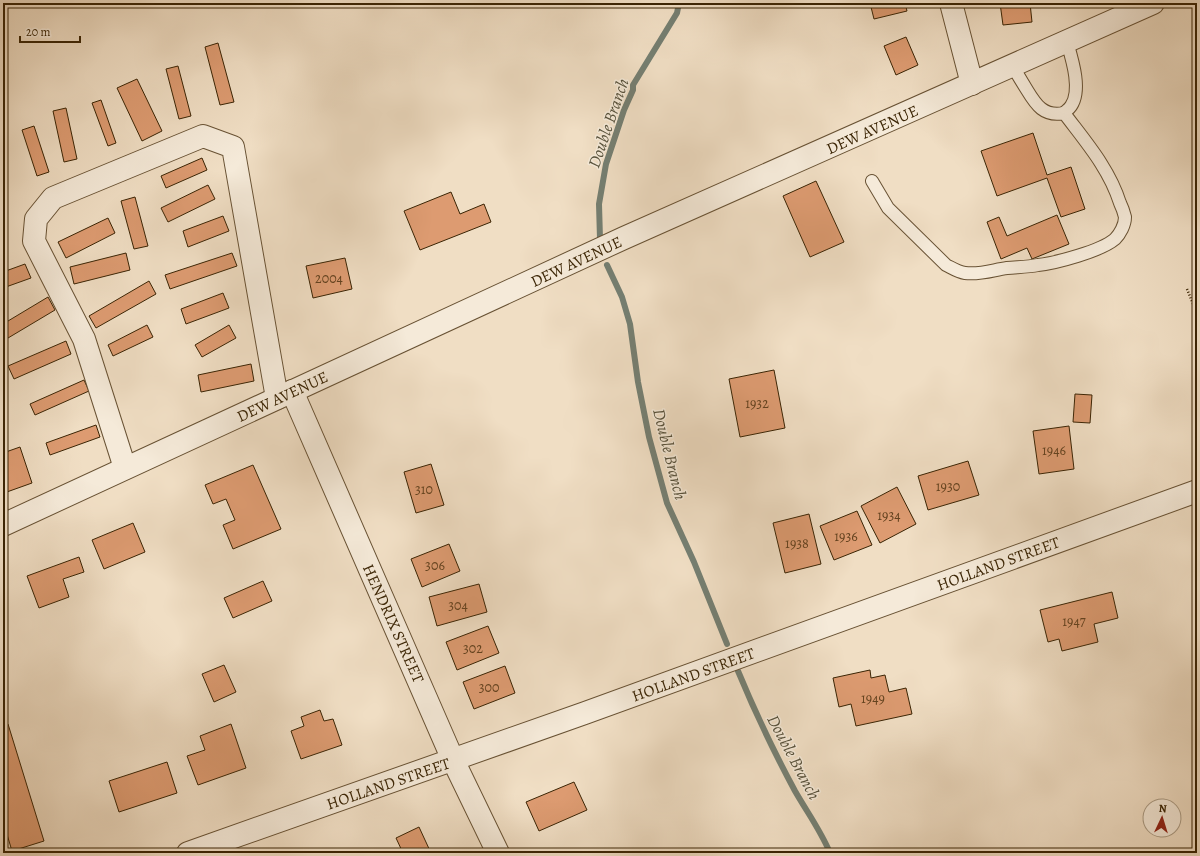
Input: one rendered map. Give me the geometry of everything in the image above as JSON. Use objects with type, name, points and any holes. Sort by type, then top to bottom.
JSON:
[{"type":"street","points":[[951,3],[972,84]]},
{"type":"street","name":"DEW AVENUE","points":[[3,525],[624,238],[1153,3]]},
{"type":"street","name":"HENDRIX STREET","points":[[125,468],[84,339],[34,241],[36,219],[53,198],[203,136],[233,147],[285,394],[453,760],[498,853]]},
{"type":"street","name":"HOLLAND STREET","points":[[188,853],[585,713],[1197,491]]},
{"type":"lane","points":[[1013,66],[1036,105],[1048,113],[1064,113],[1073,102],[1076,89],[1073,65],[1067,42]]},
{"type":"lane","points":[[872,181],[888,208],[946,265],[964,273],[980,274],[1007,268],[1036,266],[1102,248],[1116,239],[1123,227],[1125,218],[1117,192],[1099,159],[1064,113]]},
{"type":"path","points":[[1187,289],[1197,314]]},
{"type":"building","points":[[870,3],[905,3],[907,11],[874,19]]},
{"type":"building","points":[[1000,3],[1030,3],[1032,22],[1003,25]]},
{"type":"building","points":[[906,37],[918,65],[896,75],[884,46]]},
{"type":"building","points":[[218,43],[234,102],[220,105],[205,47]]},
{"type":"building","points":[[178,66],[191,116],[179,119],[166,69]]},
{"type":"building","points":[[137,79],[162,131],[142,141],[117,88]]},
{"type":"building","points":[[101,100],[116,143],[108,146],[92,103]]},
{"type":"building","points":[[66,108],[77,159],[64,162],[53,111]]},
{"type":"building","points":[[34,126],[49,172],[37,176],[22,130]]},
{"type":"building","points":[[1033,133],[1047,175],[1071,167],[1085,209],[1061,217],[1047,178],[997,196],[981,151]]},
{"type":"building","points":[[202,158],[207,170],[166,188],[161,176]]},
{"type":"building","points":[[816,181],[844,242],[810,257],[783,196]]},
{"type":"building","points":[[208,185],[215,199],[168,222],[161,208]]},
{"type":"building","points":[[451,192],[460,214],[484,204],[491,222],[420,250],[404,211]]},
{"type":"building","points":[[135,197],[148,246],[134,249],[121,201]]},
{"type":"building","points":[[1057,215],[1069,244],[1032,259],[1027,248],[1001,259],[987,222],[999,217],[1007,236]]},
{"type":"building","points":[[223,216],[229,231],[188,247],[183,231]]},
{"type":"building","points":[[108,218],[115,233],[66,258],[58,242]]},
{"type":"building","points":[[126,253],[130,270],[74,284],[70,267]]},
{"type":"building","points":[[232,253],[237,266],[170,289],[165,275]]},
{"type":"building","points":[[345,258],[352,289],[313,298],[306,266]]},
{"type":"building","points":[[25,264],[31,278],[3,288],[3,272]]},
{"type":"building","points":[[149,281],[156,294],[96,328],[89,316]]},
{"type":"building","points":[[223,293],[229,308],[186,324],[181,309]]},
{"type":"building","points":[[48,297],[55,310],[3,341],[3,324]]},
{"type":"building","points":[[147,325],[153,337],[113,356],[108,345]]},
{"type":"building","points":[[229,325],[236,338],[202,357],[195,345]]},
{"type":"building","points":[[66,341],[71,354],[14,379],[8,366]]},
{"type":"building","points":[[251,364],[254,381],[201,392],[198,375]]},
{"type":"building","points":[[774,370],[785,428],[740,437],[729,379]]},
{"type":"building","points":[[84,380],[89,391],[35,415],[30,404]]},
{"type":"building","points":[[1075,394],[1092,395],[1090,423],[1073,422]]},
{"type":"building","points":[[96,425],[100,437],[50,455],[46,443]]},
{"type":"building","points":[[1069,426],[1074,469],[1039,474],[1033,431]]},
{"type":"building","points":[[20,447],[32,483],[4,493],[3,453]]},
{"type":"building","points":[[968,461],[979,495],[928,510],[918,476]]},
{"type":"building","points":[[431,464],[444,505],[416,513],[404,472]]},
{"type":"building","points":[[253,465],[281,529],[233,549],[223,525],[235,520],[226,499],[213,504],[205,485]]},
{"type":"building","points":[[897,487],[916,524],[880,543],[861,506]]},
{"type":"building","points":[[857,511],[872,545],[834,560],[820,526]]},
{"type":"building","points":[[809,514],[821,564],[785,573],[773,523]]},
{"type":"building","points":[[133,523],[145,552],[104,569],[92,540]]},
{"type":"building","points":[[449,544],[460,571],[422,587],[411,559]]},
{"type":"building","points":[[79,557],[84,572],[63,579],[69,597],[39,608],[27,576]]},
{"type":"building","points":[[263,581],[272,601],[233,618],[224,598]]},
{"type":"building","points":[[479,584],[487,612],[437,626],[429,597]]},
{"type":"building","points":[[1112,592],[1118,618],[1094,624],[1098,642],[1062,651],[1059,639],[1048,642],[1040,610]]},
{"type":"building","points":[[488,626],[499,653],[457,670],[446,642]]},
{"type":"building","points":[[224,665],[236,692],[214,702],[202,674]]},
{"type":"building","points":[[505,666],[515,693],[474,709],[463,682]]},
{"type":"building","points":[[870,670],[871,678],[885,675],[889,692],[906,688],[912,714],[856,726],[851,704],[839,707],[833,678]]},
{"type":"building","points":[[320,710],[324,721],[333,719],[342,745],[301,759],[291,731],[304,726],[301,717]]},
{"type":"building","points":[[8,724],[44,841],[12,851],[3,821],[3,725]]},
{"type":"building","points":[[231,724],[246,768],[198,785],[187,756],[205,750],[200,736]]},
{"type":"building","points":[[167,762],[177,793],[119,812],[109,781]]},
{"type":"building","points":[[574,782],[587,810],[539,831],[526,802]]},
{"type":"building","points":[[419,827],[431,853],[403,853],[396,838]]},
{"type":"waterway","name":"Double Branch","points":[[600,239],[599,204],[606,164],[624,110],[633,90],[633,85],[677,13],[679,3]]},
{"type":"waterway","name":"Double Branch","points":[[607,265],[622,297],[630,324],[638,382],[649,437],[667,503],[694,562],[727,644]]},
{"type":"waterway","name":"Double Branch","points":[[738,671],[780,762],[830,853]]}]
